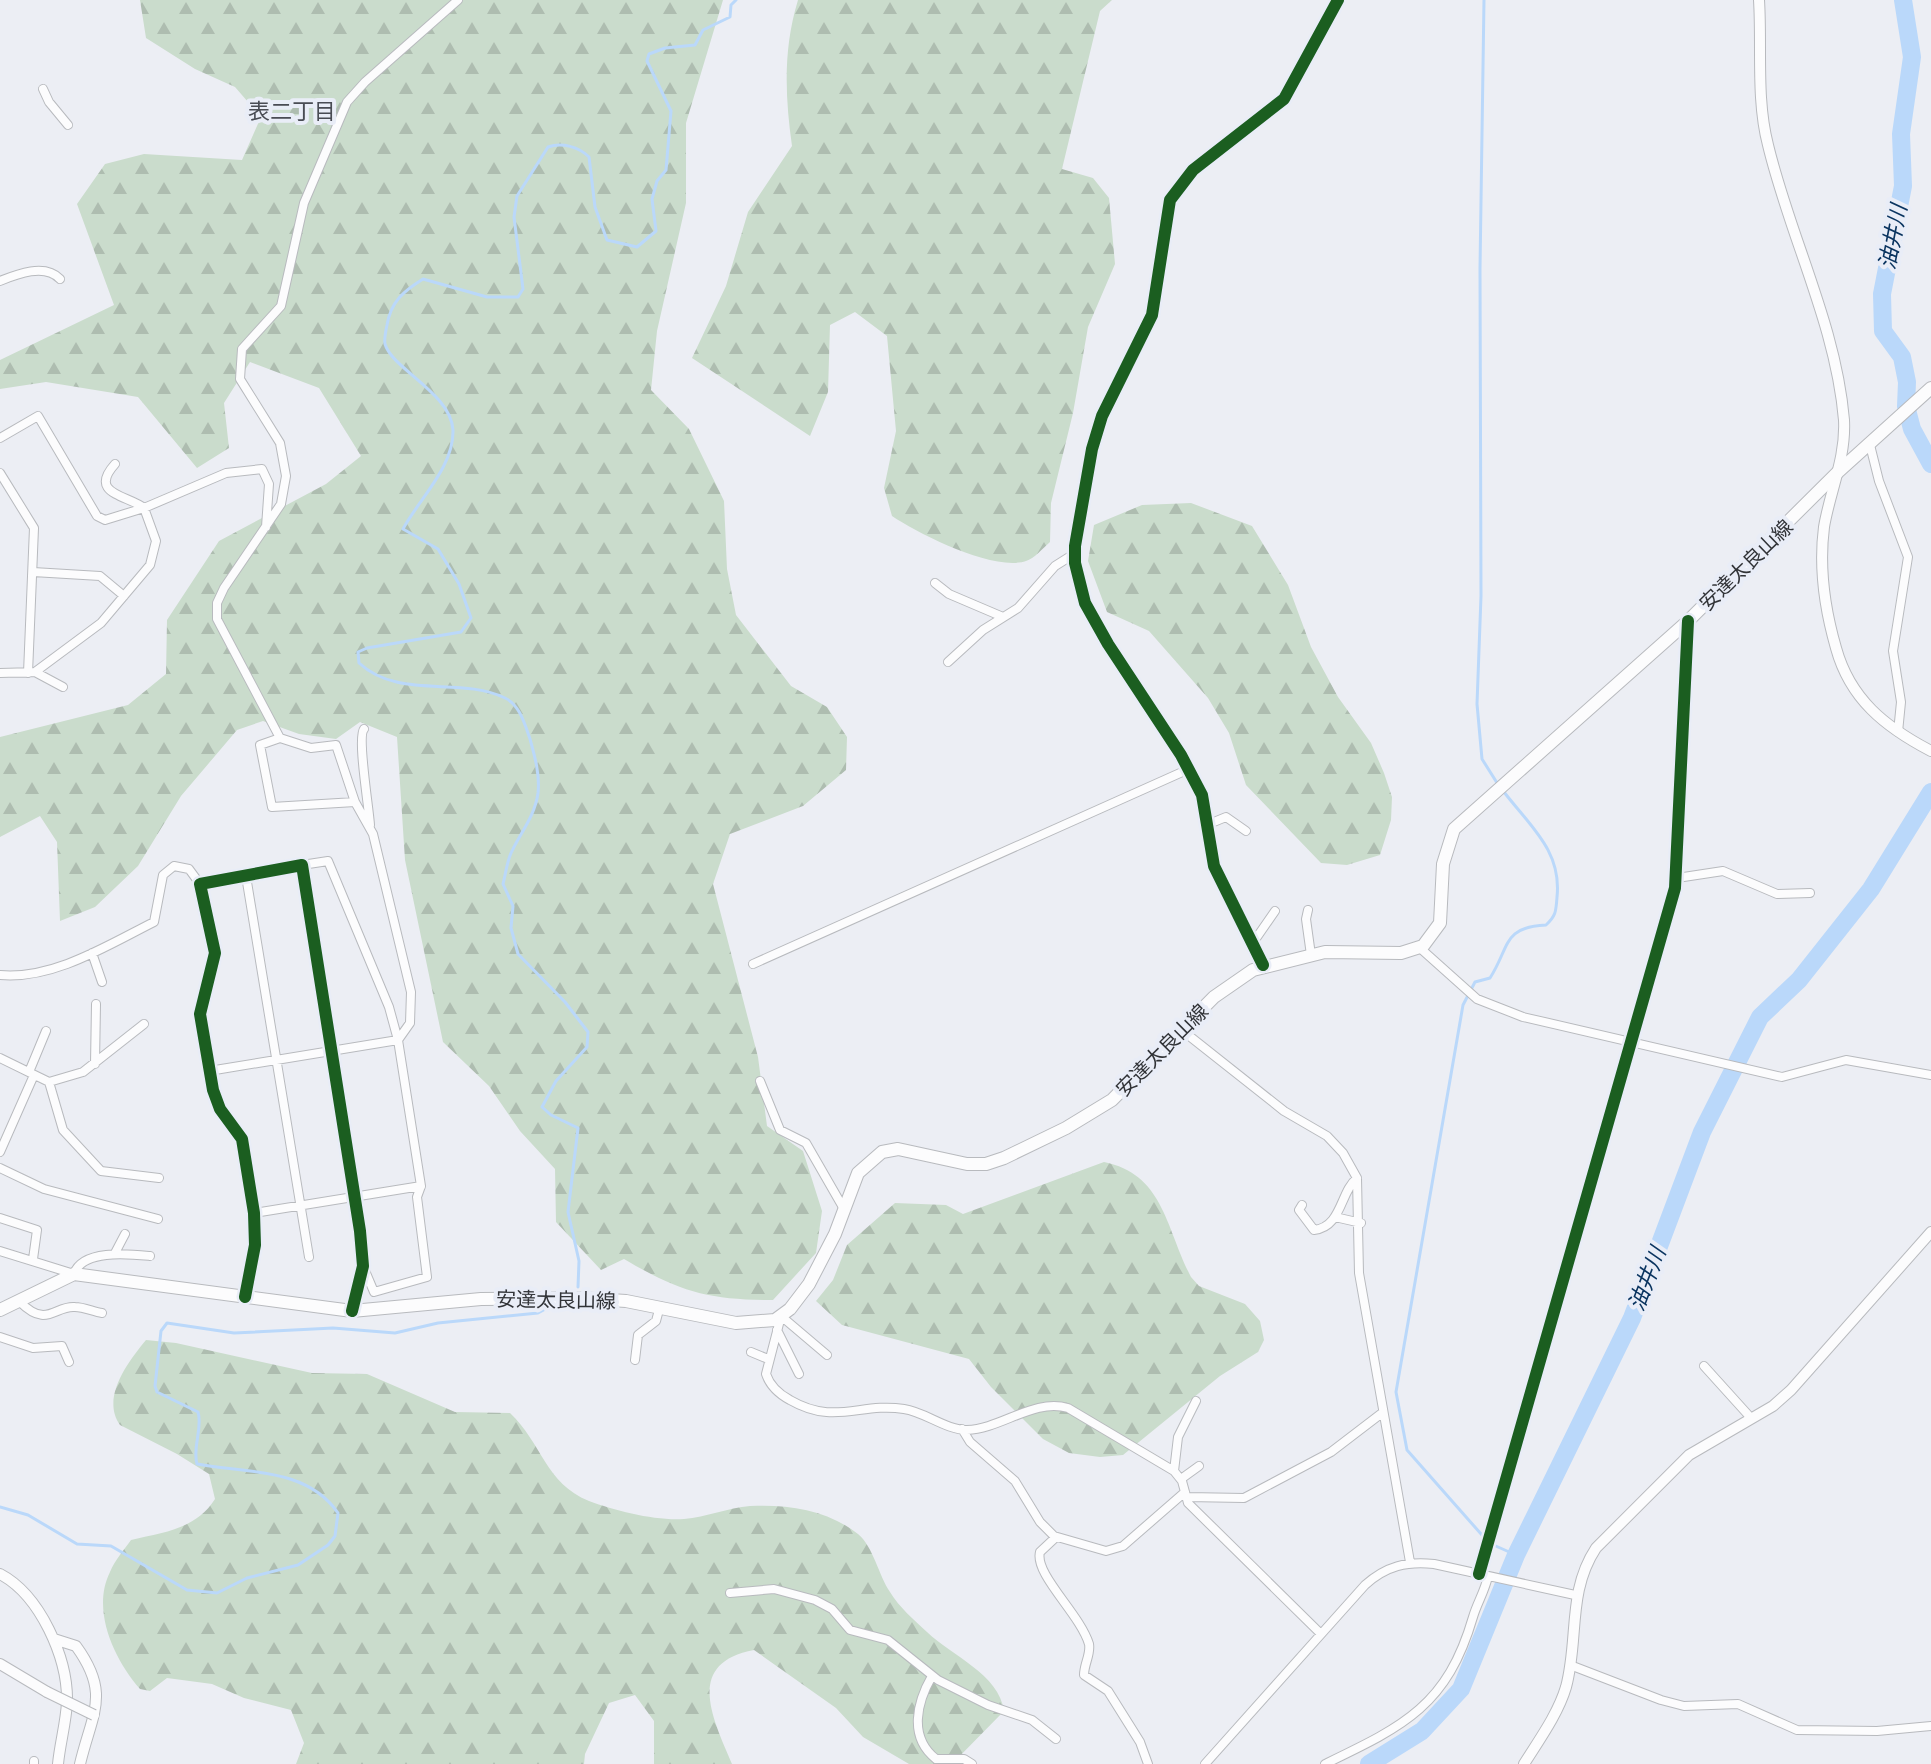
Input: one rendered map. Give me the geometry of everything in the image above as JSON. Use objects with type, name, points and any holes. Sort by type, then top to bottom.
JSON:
[{"type":"main road","name":"安達太良山線","points":[[74,1274],[352,1311],[481,1299],[606,1299],[660,1306],[736,1323],[760,1323],[781,1316],[809,1284],[858,1173],[882,1152],[898,1149],[967,1164],[1004,1158],[1066,1128],[1112,1100],[1214,997],[1238,978],[1263,965],[1348,950],[1401,953],[1420,948],[1431,939],[1440,923],[1443,864],[1450,837],[1499,787],[1688,621],[1839,471],[1929,390]]},
{"type":"main road","points":[[0,1310],[74,1274]]},
{"type":"street","points":[[280,738],[217,619],[217,603],[224,588],[281,504],[286,462],[280,443],[240,379],[242,349],[281,306],[304,203],[347,102],[384,64],[458,0]]},
{"type":"street","points":[[1759,0],[1767,141],[1837,375],[1844,422],[1839,471],[1824,527],[1822,556],[1836,649],[1856,693],[1878,719],[1930,750]]},
{"type":"street","points":[[1263,965],[1214,866],[1202,795],[1189,769],[1097,624],[1078,581],[1074,554],[1092,449],[1102,416],[1152,315],[1170,200],[1193,170],[1284,99],[1336,1]]},
{"type":"street","points":[[43,89],[49,102],[68,125]]},
{"type":"street","points":[[0,281],[24,272],[48,272],[60,279]]},
{"type":"street","points":[[0,438],[38,416],[97,516],[105,520],[144,508],[226,473],[255,467],[262,469],[269,484],[266,528]]},
{"type":"street","points":[[1870,445],[1879,481],[1908,557],[1893,651],[1901,702],[1898,732]]},
{"type":"street","points":[[32,672],[101,623],[150,565],[156,541],[144,508],[135,501],[116,497],[107,488],[107,476],[115,464]]},
{"type":"street","points":[[0,473],[34,528],[32,672]]},
{"type":"street","points":[[948,662],[1018,608],[1055,566],[1074,554]]},
{"type":"street","points":[[33,572],[100,576],[124,596]]},
{"type":"street","points":[[935,583],[949,594],[1003,617]]},
{"type":"street","points":[[1325,1764],[1378,1739],[1423,1708],[1461,1658],[1483,1575],[1488,1543],[1633,1042],[1677,878],[1688,621]]},
{"type":"street","points":[[0,673],[32,672],[63,687]]},
{"type":"street","points":[[209,1071],[398,1040],[410,1023],[411,992],[370,826],[367,776],[360,737],[364,729]]},
{"type":"street","points":[[355,802],[272,807],[260,745],[280,738],[311,748],[336,745],[355,802],[370,826]]},
{"type":"street","points":[[753,964],[1189,769]]},
{"type":"street","points":[[1209,824],[1226,817],[1246,831]]},
{"type":"street","points":[[200,884],[302,865],[328,861],[389,1007],[398,1040],[421,1186],[417,1197],[427,1277],[374,1292],[363,1266],[355,1195],[302,865]]},
{"type":"street","points":[[0,975],[35,974],[92,953],[154,922],[160,884],[167,870],[182,865],[200,884],[215,953],[200,1014],[209,1071],[220,1109],[242,1139],[254,1213],[255,1245],[245,1297]]},
{"type":"street","points":[[1677,878],[1723,871],[1777,894],[1810,893]]},
{"type":"street","points":[[246,876],[309,1257]]},
{"type":"street","points":[[1308,910],[1306,919],[1311,955]]},
{"type":"street","points":[[1250,942],[1275,911]]},
{"type":"street","points":[[1420,948],[1477,999],[1523,1017],[1782,1077],[1823,1065],[1860,1060],[1931,1075]]},
{"type":"street","points":[[92,953],[102,982]]},
{"type":"street","points":[[95,1064],[96,1004]]},
{"type":"street","points":[[0,1058],[49,1082],[75,1076],[95,1064],[144,1024]]},
{"type":"street","points":[[0,1152],[46,1031]]},
{"type":"street","points":[[1183,1031],[1284,1111],[1327,1136],[1343,1153],[1357,1178],[1361,1223],[1359,1273],[1410,1562]]},
{"type":"street","points":[[760,1081],[780,1130],[806,1143],[844,1209]]},
{"type":"street","points":[[49,1082],[63,1130],[101,1171],[159,1178]]},
{"type":"street","points":[[0,1168],[44,1189],[158,1219]]},
{"type":"street","points":[[1302,1205],[1299,1210],[1314,1230],[1321,1229],[1335,1217],[1357,1178]]},
{"type":"street","points":[[254,1213],[421,1186]]},
{"type":"street","points":[[1335,1217],[1361,1223]]},
{"type":"street","points":[[0,1218],[37,1230],[33,1259]]},
{"type":"street","points":[[1524,1764],[1560,1701],[1570,1665],[1575,1595],[1585,1565],[1596,1548],[1689,1455],[1791,1390],[1931,1232]]},
{"type":"street","points":[[115,1253],[125,1234]]},
{"type":"street","points":[[0,1251],[74,1274],[80,1265],[115,1253],[150,1256]]},
{"type":"street","points":[[352,1311],[363,1266]]},
{"type":"street","points":[[20,1302],[27,1310],[53,1317],[65,1308],[102,1313]]},
{"type":"street","points":[[635,1360],[638,1335],[656,1321],[660,1306]]},
{"type":"street","points":[[89,1311],[93,1321]]},
{"type":"street","points":[[827,1355],[781,1316],[766,1374],[772,1386],[808,1410],[839,1414],[904,1409],[962,1429],[1060,1405],[1174,1471],[1181,1479],[1188,1503],[1321,1634]]},
{"type":"street","points":[[777,1330],[799,1374]]},
{"type":"street","points":[[0,1337],[33,1348],[62,1346],[69,1362]]},
{"type":"street","points":[[751,1352],[768,1359]]},
{"type":"street","points":[[1704,1366],[1751,1418]]},
{"type":"street","points":[[1174,1471],[1178,1437],[1196,1401]]},
{"type":"street","points":[[962,1429],[970,1442],[1015,1481],[1040,1522],[1056,1537],[1111,1551],[1137,1536],[1186,1495],[1244,1498],[1331,1452],[1382,1413]]},
{"type":"street","points":[[1181,1479],[1199,1466]]},
{"type":"street","points":[[1056,1537],[1040,1552],[1039,1564],[1050,1584],[1071,1608],[1087,1640],[1090,1649],[1084,1675],[1108,1691],[1140,1742],[1148,1764]]},
{"type":"street","points":[[1205,1764],[1374,1577],[1410,1562],[1575,1595]]},
{"type":"street","points":[[0,1574],[23,1593],[54,1639],[67,1702],[58,1764]]},
{"type":"street","points":[[730,1593],[774,1589],[815,1600],[832,1609],[850,1630],[897,1644],[932,1676],[988,1705],[1032,1720],[1056,1739]]},
{"type":"street","points":[[54,1639],[73,1643],[97,1683],[94,1715],[80,1764]]},
{"type":"street","points":[[0,1664],[94,1715]]},
{"type":"street","points":[[1570,1665],[1684,1706],[1738,1704],[1797,1730],[1839,1733],[1931,1726]]},
{"type":"street","points":[[932,1676],[918,1708],[917,1721],[924,1744],[936,1759],[964,1759],[972,1764]]},
{"type":"green space","points":[[140,0],[723,0],[686,123],[686,203],[657,331],[651,390],[689,429],[724,501],[727,569],[736,615],[791,686],[827,707],[847,737],[846,770],[803,806],[730,834],[713,884],[758,1057],[767,1126],[803,1151],[822,1211],[816,1253],[773,1300],[695,1292],[624,1259],[601,1270],[556,1222],[555,1169],[520,1131],[489,1086],[443,1042],[405,860],[397,737],[360,722],[336,739],[299,734],[263,721],[237,730],[181,796],[138,866],[95,907],[60,921],[57,842],[40,816],[0,837],[0,737],[128,705],[166,674],[167,620],[219,541],[326,484],[361,456],[319,388],[250,362],[224,403],[229,448],[197,468],[138,397],[46,382],[0,389],[0,360],[114,305],[77,204],[105,164],[144,154],[242,160],[261,117],[235,87],[195,69],[146,38]]},
{"type":"green space","points":[[798,0],[1112,0],[1100,11],[1062,169],[1093,178],[1109,198],[1115,264],[1088,327],[1073,413],[1051,503],[1050,542],[1029,560],[1012,563],[977,556],[938,541],[892,516],[884,488],[896,431],[887,336],[855,312],[830,325],[828,392],[810,436],[692,358],[726,286],[748,212],[792,146],[787,73],[790,36]]},
{"type":"green space","points":[[1191,503],[1252,526],[1288,585],[1311,647],[1338,697],[1371,743],[1384,773],[1392,797],[1391,820],[1380,855],[1347,865],[1321,863],[1246,785],[1229,733],[1208,698],[1149,631],[1107,612],[1088,561],[1094,525],[1142,505]]},
{"type":"green space","points":[[1104,1162],[1124,1168],[1151,1191],[1161,1206],[1191,1277],[1199,1286],[1245,1304],[1260,1321],[1264,1340],[1258,1352],[1220,1376],[1123,1455],[1100,1457],[1069,1453],[1043,1439],[991,1387],[969,1359],[842,1325],[816,1301],[833,1280],[847,1245],[895,1203],[946,1205],[963,1214]]},
{"type":"green space","points":[[146,1340],[176,1343],[312,1373],[367,1374],[455,1412],[510,1413],[563,1484],[589,1501],[624,1512],[684,1519],[742,1507],[779,1506],[807,1510],[834,1519],[863,1539],[898,1603],[937,1641],[984,1676],[1000,1698],[1004,1711],[952,1764],[909,1764],[863,1737],[836,1708],[754,1650],[732,1657],[718,1667],[711,1680],[712,1712],[732,1764],[654,1764],[654,1721],[635,1695],[609,1703],[585,1754],[584,1764],[296,1764],[304,1743],[291,1710],[244,1698],[212,1684],[167,1678],[150,1691],[140,1689],[130,1677],[108,1634],[104,1618],[105,1587],[114,1563],[131,1540],[179,1528],[199,1517],[215,1499],[209,1474],[120,1425],[115,1415],[113,1404],[119,1381]]},
{"type":"waterway","points":[[578,1287],[579,1261],[568,1212],[578,1128],[542,1107],[556,1081],[587,1047],[588,1032],[565,1002],[518,954],[511,928],[513,906],[503,884],[509,857],[531,816],[538,793],[537,766],[526,728],[518,710],[505,698],[469,688],[392,681],[359,663],[358,652],[367,648],[461,632],[471,618],[459,584],[438,549],[403,529],[442,470],[452,444],[453,430],[443,404],[398,363],[385,344],[385,337],[395,303],[404,292],[423,279],[487,297],[518,297],[523,289],[514,217],[517,196],[548,147],[570,146],[589,157],[595,207],[607,240],[637,247],[656,231],[652,199],[657,181],[666,170],[671,111],[647,61],[649,54],[665,48],[695,45],[703,30],[730,17],[731,5],[736,0]]},
{"type":"waterway","points":[[1484,0],[1480,269],[1481,596],[1477,704],[1482,759],[1499,786]]},
{"type":"waterway","name":"油井川","points":[[1903,0],[1912,57],[1901,134],[1903,186],[1882,294],[1883,331],[1902,357],[1907,382],[1906,406],[1912,429],[1931,464]]},
{"type":"waterway","points":[[1504,792],[1534,828],[1549,853],[1557,881],[1556,910],[1546,925],[1514,934],[1490,978],[1475,982],[1463,1005],[1396,1392],[1407,1450],[1489,1543],[1516,1555]]},
{"type":"waterway","name":"油井川","points":[[1369,1764],[1422,1731],[1461,1689],[1516,1555],[1632,1318],[1702,1132],[1760,1017],[1799,980],[1871,889],[1931,792]]},
{"type":"waterway","points":[[0,1507],[28,1515],[77,1544],[111,1546],[187,1590],[217,1593],[247,1578],[298,1565],[328,1545],[335,1536],[338,1513],[310,1487],[292,1480],[254,1471],[197,1464],[198,1412],[157,1392],[155,1386],[161,1331],[167,1323],[234,1333],[333,1328],[395,1333],[438,1323],[538,1313],[551,1306]]},
{"type":"cycle path","points":[[1263,965],[1214,866],[1202,795],[1181,755],[1108,644],[1085,603],[1075,563],[1075,546],[1092,449],[1102,416],[1152,315],[1170,200],[1193,170],[1284,99],[1338,0]]},
{"type":"cycle path","points":[[1479,1574],[1675,888],[1688,621]]},
{"type":"cycle path","points":[[245,1297],[255,1245],[254,1213],[242,1139],[220,1109],[213,1090],[200,1014],[215,953],[200,884],[302,865],[360,1231],[363,1266],[352,1311]]},
{"type":"district","name":"表二丁目","points":[[292,111]]}]
